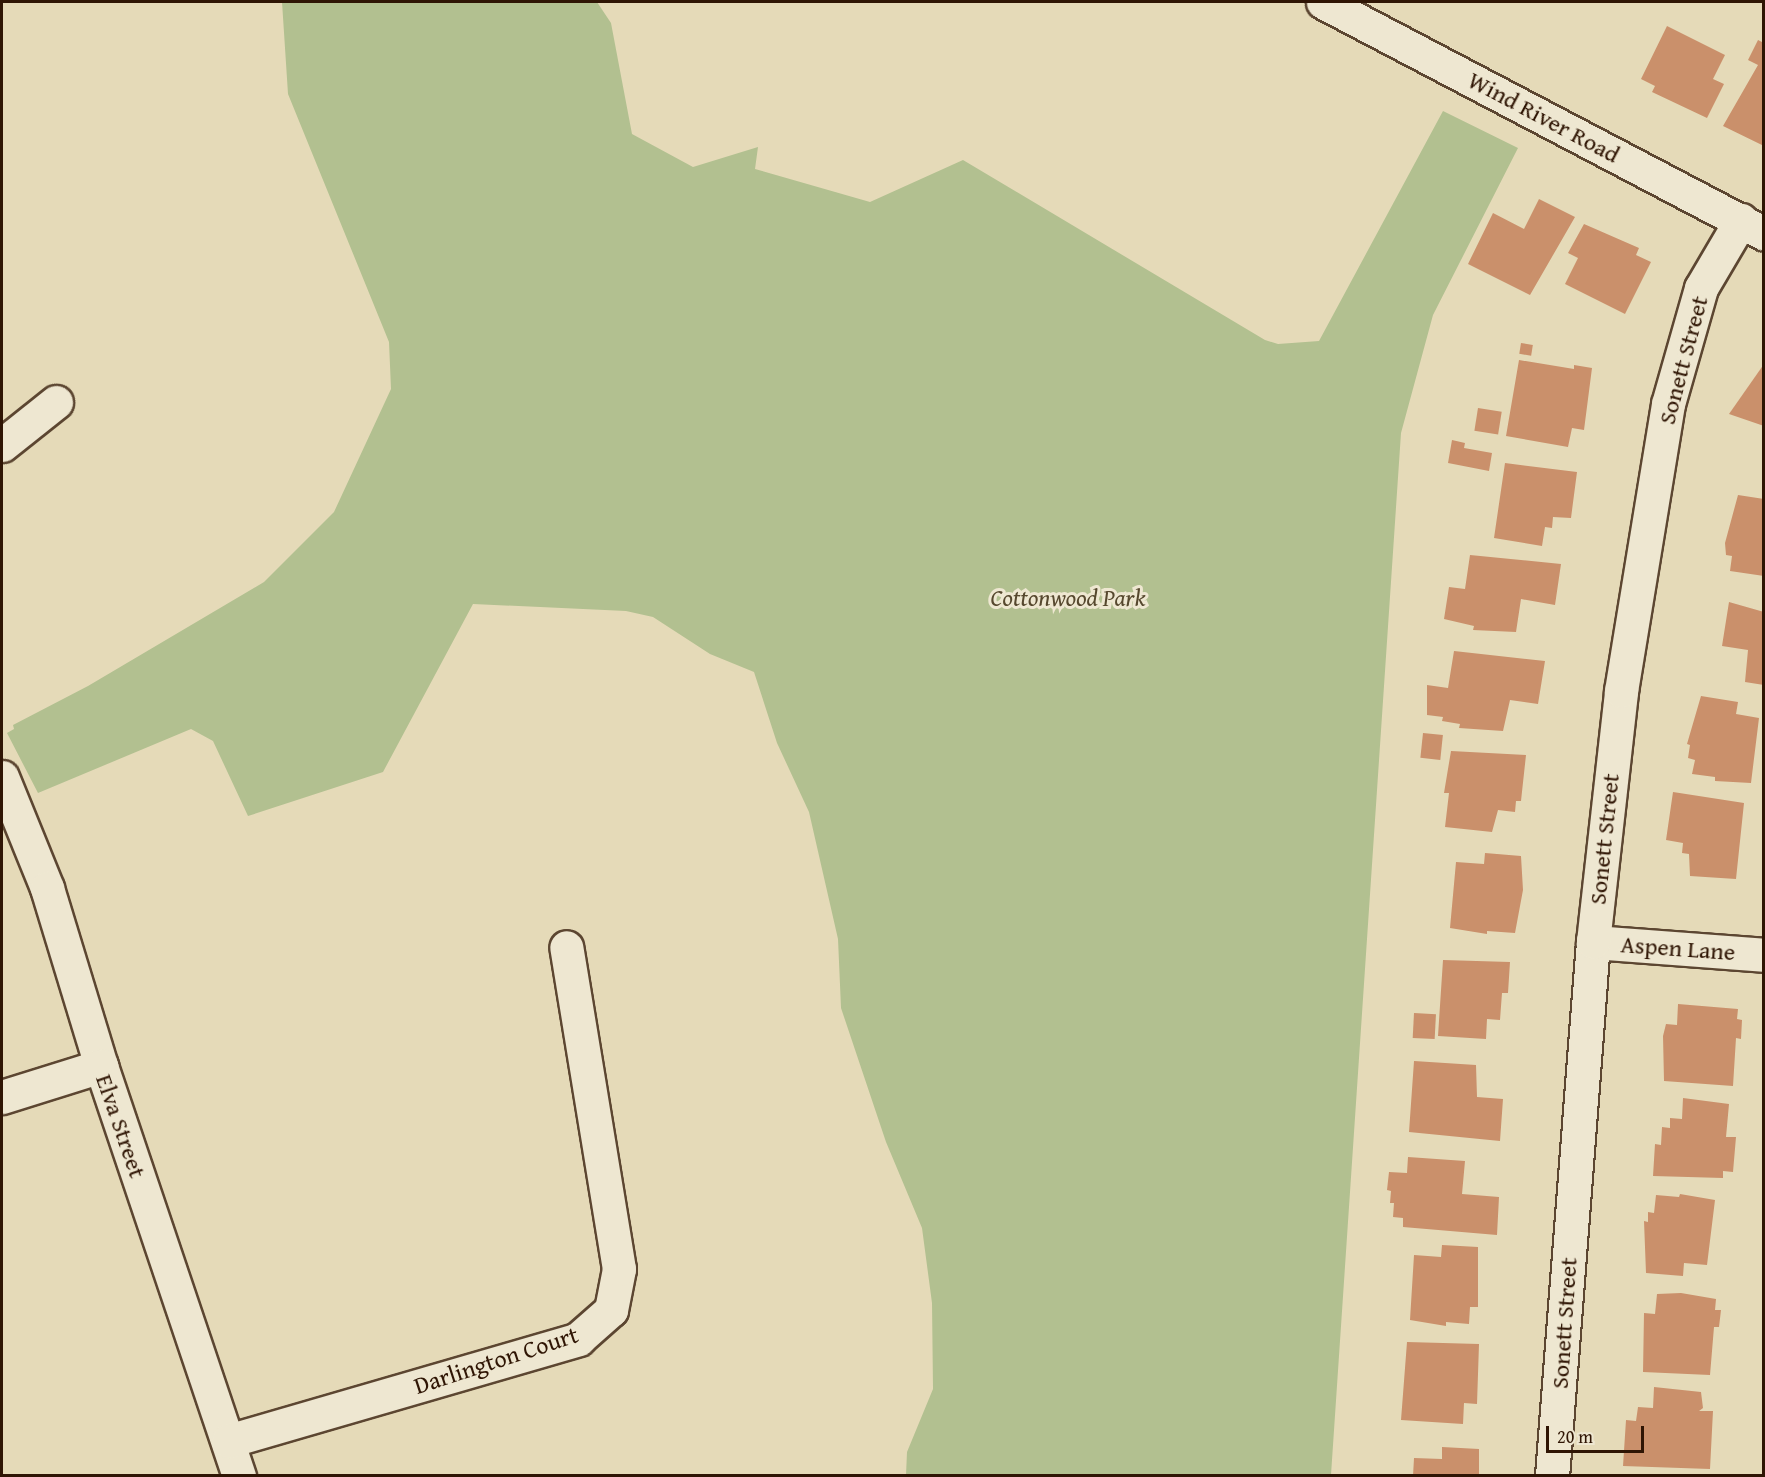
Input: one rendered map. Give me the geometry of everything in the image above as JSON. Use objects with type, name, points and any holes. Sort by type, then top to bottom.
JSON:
[{"type":"street","name":"Wind River Road","points":[[1323,2],[1752,227]]},
{"type":"street","name":"Sonett Street","points":[[1552,1476],[1593,942],[1611,760],[1668,404],[1701,288],[1752,227]]},
{"type":"street","points":[[2,445],[56,402]]},
{"type":"street","name":"Elva Street","points":[[2,777],[47,888],[101,1066],[239,1476]]},
{"type":"street","name":"Aspen Lane","points":[[1593,942],[1764,955]]},
{"type":"street","name":"Darlington Court","points":[[228,1441],[578,1339],[611,1310],[619,1269],[566,947]]},
{"type":"street","points":[[2,1096],[101,1066]]},
{"type":"green space","name":"Cottonwood Park","points":[[282,2],[597,2],[611,23],[632,134],[693,167],[758,147],[755,169],[870,202],[963,160],[1265,340],[1278,344],[1319,341],[1443,111],[1518,148],[1433,315],[1401,433],[1331,1475],[906,1475],[907,1452],[933,1389],[932,1303],[922,1228],[886,1142],[841,1008],[838,939],[809,812],[777,743],[754,672],[710,654],[653,617],[626,611],[473,604],[383,772],[248,816],[213,741],[191,729],[38,793],[7,733],[14,729],[13,725],[88,686],[264,582],[334,512],[391,389],[389,342],[288,94]]},
{"type":"building","points":[[1667,26],[1725,55],[1713,79],[1724,84],[1707,118],[1652,92],[1655,86],[1641,79]]},
{"type":"building","points":[[1758,40],[1764,43],[1764,146],[1723,126],[1758,65],[1748,60]]},
{"type":"building","points":[[1539,199],[1575,217],[1530,295],[1468,264],[1493,213],[1524,229]]},
{"type":"building","points":[[1584,224],[1639,248],[1636,255],[1651,262],[1625,314],[1565,284],[1578,258],[1568,253]]},
{"type":"building","points":[[1521,343],[1533,345],[1531,356],[1519,354]]},
{"type":"building","points":[[1519,360],[1574,369],[1574,365],[1592,368],[1584,430],[1572,428],[1568,447],[1506,436]]},
{"type":"building","points":[[1764,364],[1764,426],[1729,414]]},
{"type":"building","points":[[1478,408],[1502,412],[1498,434],[1474,431]]},
{"type":"building","points":[[1452,440],[1465,443],[1464,448],[1492,453],[1489,471],[1448,463]]},
{"type":"building","points":[[1505,463],[1577,472],[1571,518],[1553,517],[1552,528],[1545,527],[1542,546],[1494,538]]},
{"type":"building","points":[[1738,495],[1764,499],[1764,576],[1730,571],[1732,556],[1726,555],[1725,543]]},
{"type":"building","points":[[1470,555],[1561,564],[1555,605],[1521,599],[1516,632],[1473,630],[1474,626],[1444,619],[1449,587],[1465,589]]},
{"type":"building","points":[[1729,602],[1764,612],[1764,685],[1745,682],[1748,650],[1722,646]]},
{"type":"building","points":[[1454,651],[1545,661],[1538,704],[1510,700],[1503,731],[1459,728],[1460,724],[1442,721],[1443,717],[1427,715],[1427,685],[1448,688]]},
{"type":"building","points":[[1701,696],[1738,702],[1736,714],[1759,718],[1751,783],[1715,781],[1715,777],[1692,774],[1695,760],[1688,758],[1690,745],[1687,744]]},
{"type":"building","points":[[1423,733],[1443,735],[1440,760],[1420,758]]},
{"type":"building","points":[[1451,751],[1526,755],[1521,801],[1516,801],[1515,812],[1498,810],[1492,832],[1445,827],[1449,793],[1444,793]]},
{"type":"building","points":[[1673,792],[1744,803],[1736,879],[1690,876],[1689,854],[1682,853],[1683,843],[1666,840]]},
{"type":"building","points":[[1485,853],[1521,856],[1523,890],[1515,933],[1487,931],[1487,934],[1450,928],[1456,862],[1484,864]]},
{"type":"building","points":[[1443,960],[1510,962],[1508,993],[1502,993],[1500,1020],[1487,1019],[1486,1039],[1438,1036]]},
{"type":"building","points":[[1678,1004],[1738,1009],[1737,1019],[1742,1020],[1741,1039],[1736,1038],[1733,1086],[1664,1081],[1663,1036],[1666,1024],[1677,1025]]},
{"type":"building","points":[[1414,1013],[1436,1014],[1435,1039],[1413,1038]]},
{"type":"building","points":[[1414,1061],[1476,1065],[1477,1097],[1503,1099],[1500,1141],[1409,1132]]},
{"type":"building","points":[[1683,1098],[1729,1104],[1726,1137],[1736,1137],[1733,1172],[1723,1171],[1723,1178],[1653,1176],[1655,1144],[1661,1145],[1662,1127],[1670,1128],[1670,1118],[1682,1119]]},
{"type":"building","points":[[1408,1157],[1465,1161],[1462,1194],[1499,1197],[1497,1235],[1403,1227],[1403,1218],[1393,1217],[1394,1203],[1390,1203],[1391,1191],[1387,1190],[1389,1172],[1407,1173]]},
{"type":"building","points":[[1680,1194],[1715,1200],[1707,1265],[1684,1263],[1683,1276],[1646,1273],[1644,1221],[1648,1222],[1648,1212],[1654,1213],[1656,1195],[1679,1197]]},
{"type":"building","points":[[1442,1245],[1478,1247],[1478,1307],[1470,1307],[1469,1324],[1446,1322],[1446,1326],[1410,1320],[1414,1255],[1441,1257]]},
{"type":"building","points":[[1681,1293],[1716,1299],[1715,1310],[1721,1310],[1719,1327],[1714,1327],[1710,1375],[1643,1372],[1644,1313],[1655,1314],[1657,1294]]},
{"type":"building","points":[[1407,1342],[1479,1344],[1477,1404],[1464,1403],[1463,1424],[1401,1420]]},
{"type":"building","points":[[1654,1387],[1701,1392],[1703,1408],[1699,1411],[1713,1411],[1710,1469],[1623,1466],[1626,1420],[1636,1421],[1638,1407],[1653,1408]]},
{"type":"building","points":[[1442,1447],[1479,1449],[1479,1476],[1413,1476],[1414,1458],[1442,1459]]}]
